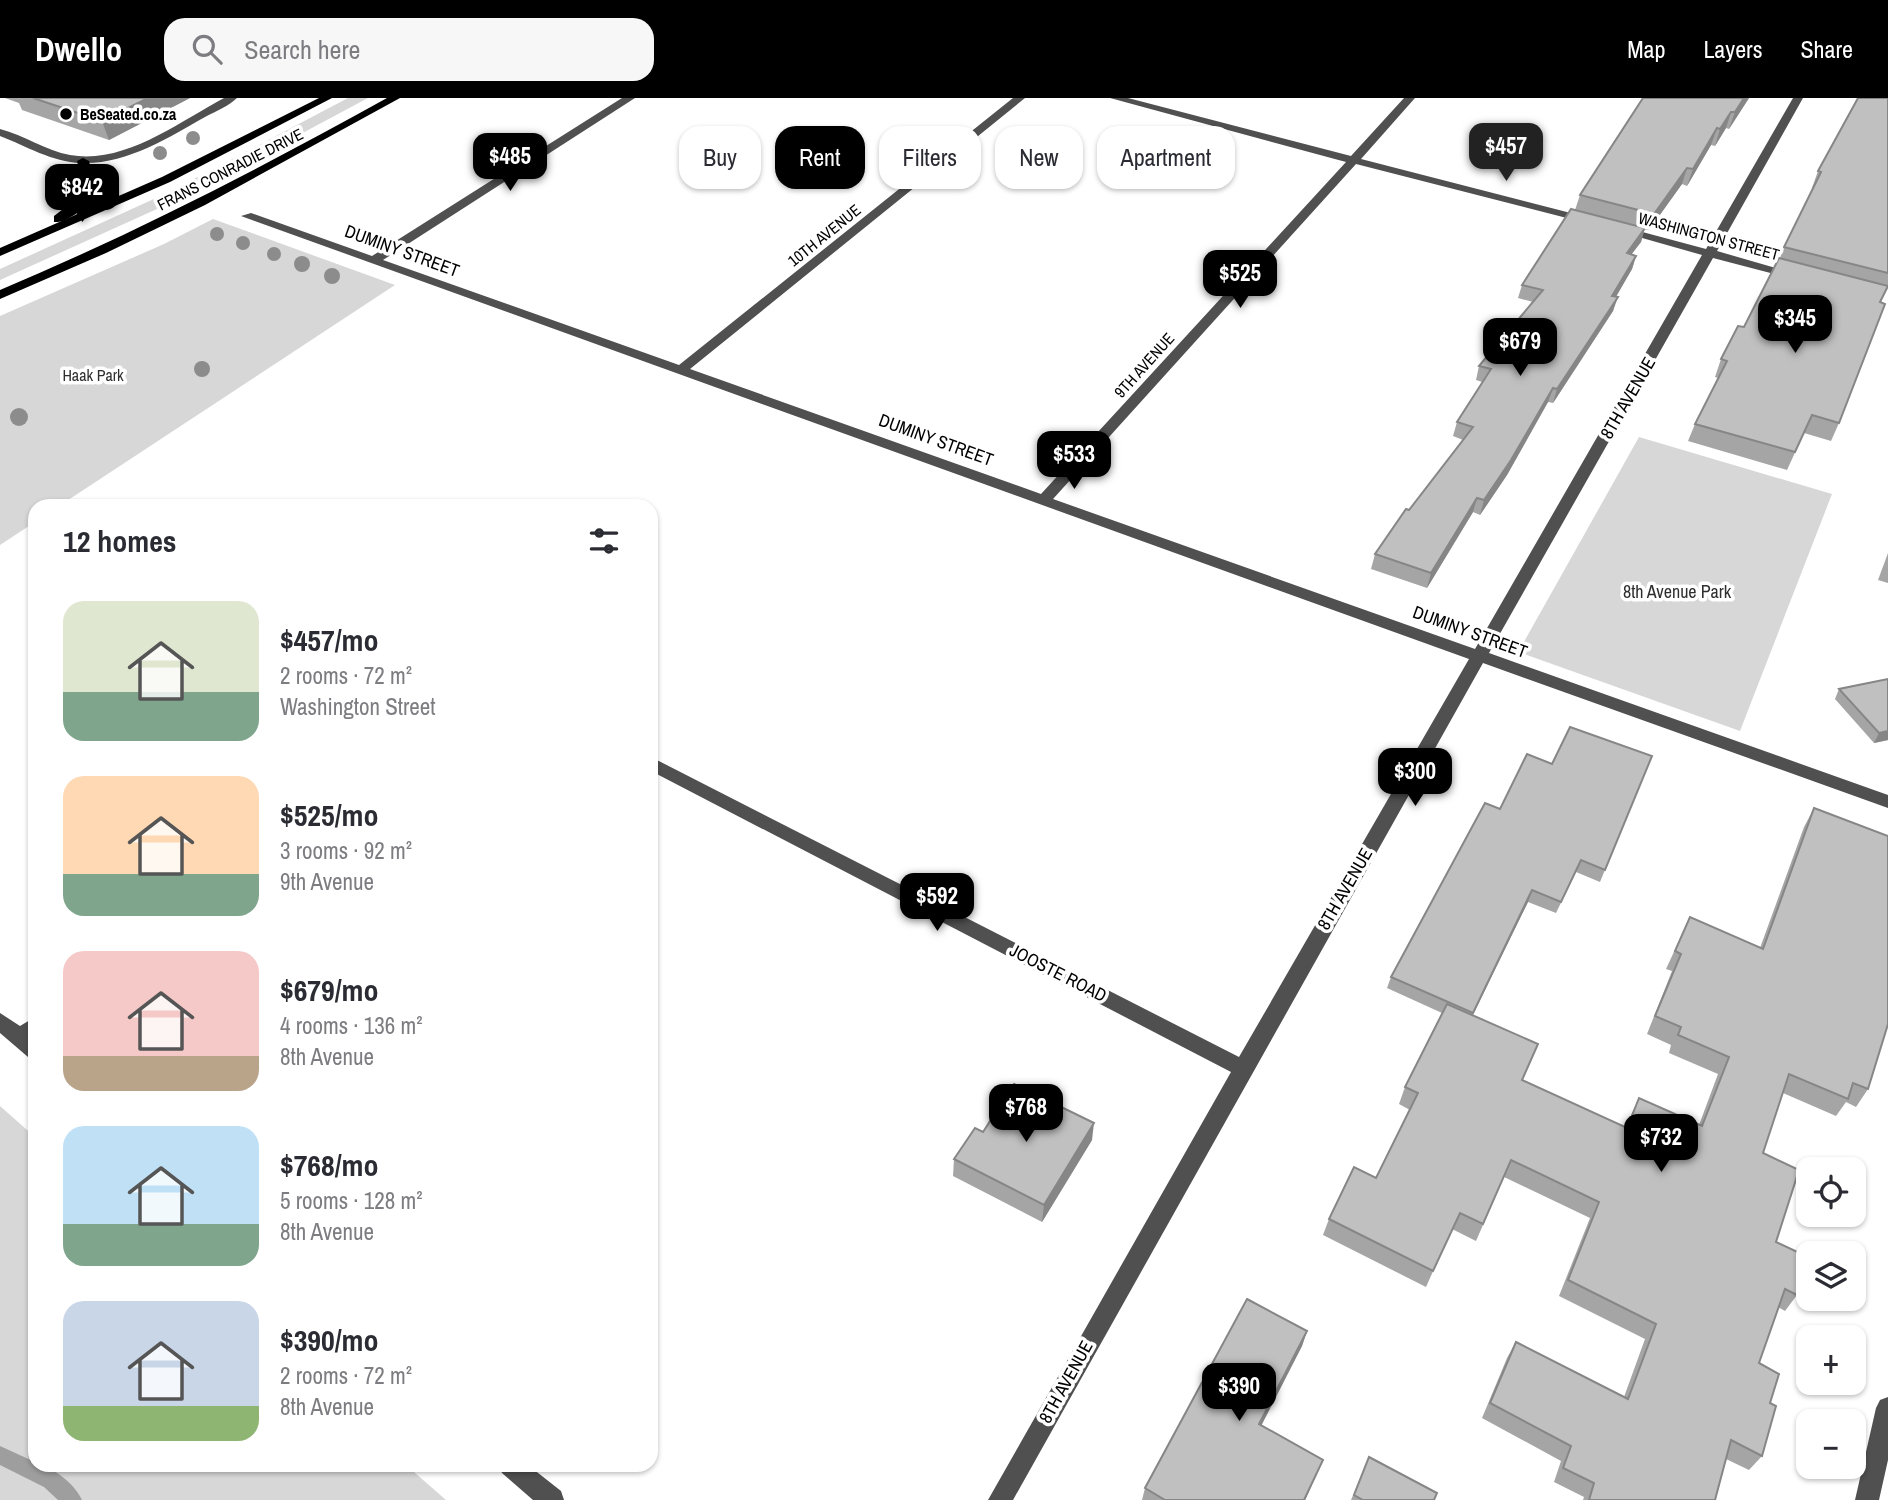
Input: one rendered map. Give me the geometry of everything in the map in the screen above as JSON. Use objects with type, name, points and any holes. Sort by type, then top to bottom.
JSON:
[{"type":"main road","name":"FRANS CONRADIE DRIVE","points":[[3,251],[106,209],[216,157],[327,98]]},
{"type":"main road","name":"FRANS CONRADIE DRIVE","points":[[0,295],[165,221],[266,170],[395,98]]},
{"type":"main road","points":[[3,251],[74,210],[84,199],[90,181],[83,160]]},
{"type":"street","points":[[0,132],[83,160],[132,150],[232,98]]},
{"type":"street","points":[[373,261],[630,98]]},
{"type":"street","name":"10TH AVENUE","points":[[681,370],[1020,98]]},
{"type":"street","name":"WASHINGTON STREET","points":[[1115,98],[1811,279]]},
{"type":"street","name":"9TH AVENUE","points":[[1045,499],[1410,98]]},
{"type":"street","name":"8TH AVENUE","points":[[1000,1500],[1242,1068],[1481,657],[1798,98]]},
{"type":"street","name":"DUMINY STREET","points":[[247,216],[1888,802]]},
{"type":"street","name":"JOOSTE ROAD","points":[[658,767],[1242,1068]]},
{"type":"street","points":[[0,1021],[28,1037]]},
{"type":"street","points":[[1867,1500],[1888,1408]]},
{"type":"street","points":[[518,1472],[552,1500]]},
{"type":"green space","points":[[348,98],[368,98],[177,200],[173,199],[181,194],[175,189]]},
{"type":"green space","points":[[167,193],[169,195],[162,201],[168,204],[0,280],[0,269]]},
{"type":"green space","name":"Haak Park","points":[[213,219],[395,285],[70,499],[28,499],[28,527],[0,545],[0,316],[164,244]]},
{"type":"green space","name":"8th Avenue Park","points":[[1639,437],[1832,494],[1740,731],[1524,654],[1520,649]]},
{"type":"green space","points":[[0,1106],[28,1131],[28,1472],[414,1472],[446,1500],[0,1500]]},
{"type":"building","points":[[33,98],[148,98],[102,121]]},
{"type":"building","points":[[1643,98],[1744,98],[1720,129],[1717,128],[1693,169],[1687,168],[1654,214],[1580,195]]},
{"type":"building","points":[[1858,98],[1888,98],[1888,273],[1784,247],[1821,172],[1818,171]]},
{"type":"building","points":[[1571,209],[1645,228],[1627,253],[1636,256],[1612,296],[1618,297],[1557,389],[1553,388],[1484,500],[1477,498],[1431,573],[1375,554],[1406,509],[1409,510],[1473,427],[1457,422],[1491,369],[1479,366],[1543,290],[1522,285]]},
{"type":"building","points":[[1779,258],[1888,286],[1880,302],[1885,304],[1839,423],[1812,415],[1795,452],[1695,424],[1727,361],[1721,359],[1738,326],[1744,327]]},
{"type":"building","points":[[1888,679],[1888,731],[1879,733],[1839,689]]},
{"type":"building","points":[[1570,727],[1652,756],[1605,870],[1581,860],[1561,902],[1532,890],[1473,1013],[1391,977],[1485,803],[1500,809],[1527,754],[1552,764]]},
{"type":"building","points":[[1814,808],[1888,836],[1888,1024],[1868,1089],[1853,1083],[1848,1099],[1789,1074],[1763,1153],[1796,1169],[1796,1179],[1776,1242],[1796,1251],[1796,1294],[1785,1289],[1759,1363],[1779,1374],[1770,1403],[1776,1406],[1762,1456],[1731,1440],[1715,1500],[1589,1500],[1594,1483],[1563,1468],[1571,1446],[1490,1403],[1516,1342],[1628,1399],[1656,1324],[1568,1280],[1599,1202],[1511,1160],[1483,1224],[1460,1213],[1433,1271],[1329,1219],[1354,1167],[1376,1178],[1418,1093],[1405,1087],[1447,1004],[1538,1044],[1522,1080],[1627,1128],[1639,1098],[1702,1126],[1729,1057],[1678,1035],[1681,1027],[1655,1016],[1681,954],[1675,951],[1690,917],[1763,949]]},
{"type":"building","points":[[1014,1084],[1094,1123],[1044,1205],[954,1159],[975,1128],[983,1132]]},
{"type":"building","points":[[1247,1299],[1307,1331],[1259,1424],[1323,1460],[1304,1500],[1165,1500],[1145,1488]]},
{"type":"building","points":[[1369,1457],[1437,1493],[1434,1500],[1363,1500],[1354,1495]]},
{"type":"waterway","points":[[0,1455],[28,1469]]},
{"type":"waterway","points":[[35,1472],[51,1480],[72,1500]]},
{"type":"place","name":"BeSeated.co.za","points":[[66,114]]}]
